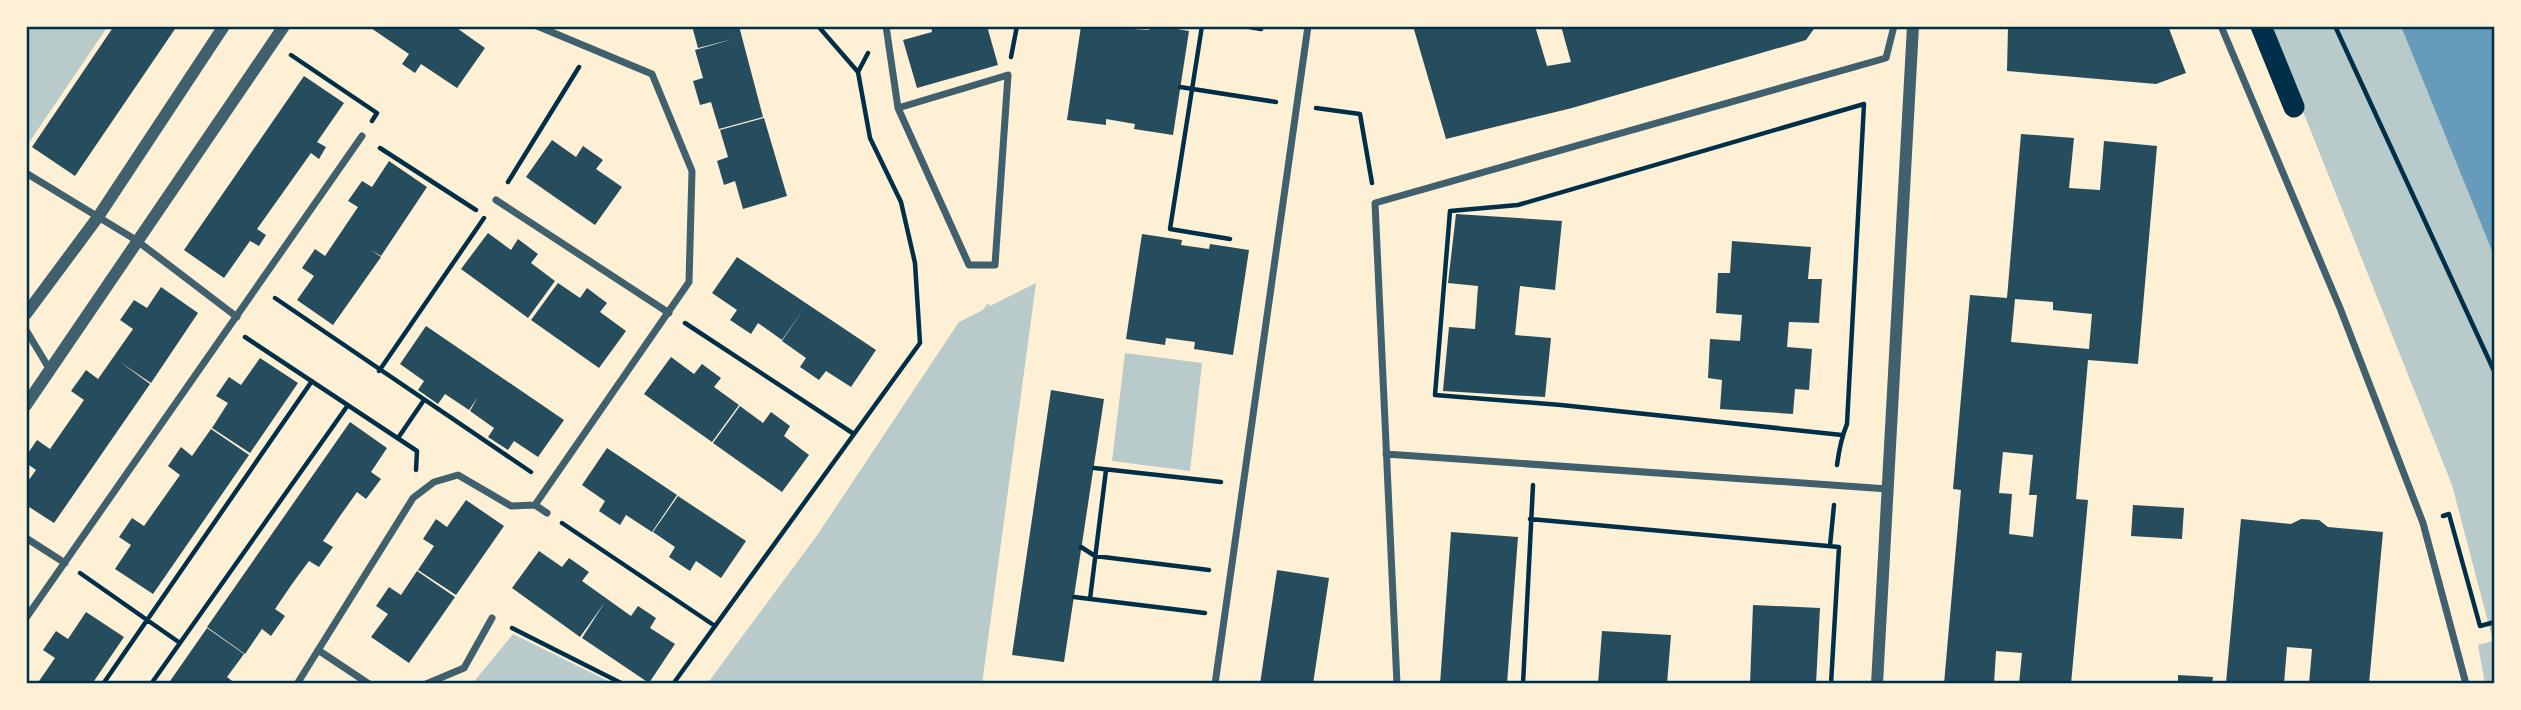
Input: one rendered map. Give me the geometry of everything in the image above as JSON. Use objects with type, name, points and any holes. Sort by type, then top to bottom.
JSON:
[{"type":"highway","points":[[2261,26],[2294,107]]},
{"type":"street","points":[[26,314],[98,217],[224,26]]},
{"type":"street","points":[[26,405],[284,26]]},
{"type":"street","points":[[535,505],[689,282],[692,171],[652,74],[537,26]]},
{"type":"street","points":[[886,26],[898,108],[970,265],[995,265],[1008,75],[898,108]]},
{"type":"street","points":[[1215,684],[1308,26]]},
{"type":"street","points":[[1397,684],[1375,203],[1886,58],[1894,26]]},
{"type":"street","points":[[1877,684],[1913,26]]},
{"type":"street","points":[[2221,26],[2340,308],[2423,523],[2466,684]]},
{"type":"street","points":[[26,618],[362,136]]},
{"type":"street","points":[[26,173],[136,240],[237,317]]},
{"type":"street","points":[[496,200],[669,313]]},
{"type":"street","points":[[26,330],[50,370]]},
{"type":"street","points":[[1386,454],[1888,489]]},
{"type":"street","points":[[297,684],[413,498],[434,482],[457,475],[511,506],[535,505],[547,513]]},
{"type":"street","points":[[26,538],[65,563]]},
{"type":"street","points":[[426,684],[464,668],[492,618]]},
{"type":"street","points":[[318,650],[369,684]]},
{"type":"path","points":[[673,684],[920,343],[915,263],[901,202],[870,138],[858,72],[818,26]]},
{"type":"path","points":[[1008,75],[1017,26]]},
{"type":"path","points":[[1202,26],[1170,229],[1230,239]]},
{"type":"path","points":[[1244,26],[1261,29]]},
{"type":"path","points":[[2335,26],[2495,373]]},
{"type":"path","points":[[858,72],[870,49]]},
{"type":"path","points":[[1180,88],[1251,98]]},
{"type":"path","points":[[1830,546],[1835,485],[1842,435],[1847,424],[1864,104],[1518,205],[1450,211],[1435,395],[1561,405],[1842,435]]},
{"type":"path","points":[[1330,110],[1360,114],[1375,203]]},
{"type":"path","points":[[258,286],[549,485]]},
{"type":"path","points":[[669,313],[854,434]]},
{"type":"path","points":[[230,327],[417,451],[413,498]]},
{"type":"path","points":[[103,684],[312,381]]},
{"type":"path","points":[[398,438],[424,400]]},
{"type":"path","points":[[151,684],[348,405]]},
{"type":"path","points":[[1523,684],[1534,464]]},
{"type":"path","points":[[1094,468],[1243,484]]},
{"type":"path","points":[[1090,599],[1106,470]]},
{"type":"path","points":[[547,513],[715,626]]},
{"type":"path","points":[[2423,523],[2449,514],[2480,626],[2495,622]]},
{"type":"path","points":[[1530,519],[1839,547],[1831,684]]},
{"type":"path","points":[[1081,547],[1095,556],[1231,573]]},
{"type":"path","points":[[65,563],[180,643]]},
{"type":"path","points":[[1074,597],[1225,616]]},
{"type":"path","points":[[492,618],[623,684]]},
{"type":"shaded area","points":[[26,26],[108,26],[30,141],[26,139]]},
{"type":"shaded area","points":[[2269,26],[2495,26],[2495,684],[2485,684],[2478,645],[2493,641],[2452,485]]},
{"type":"shaded area","points":[[1036,283],[982,684],[707,684],[818,534],[959,322],[983,310],[988,303],[990,306]]},
{"type":"shaded area","points":[[1125,353],[1202,363],[1190,471],[1112,461]]},
{"type":"shaded area","points":[[513,634],[614,684],[472,684]]},
{"type":"water","points":[[2401,26],[2495,26],[2495,258]]},
{"type":"building","points":[[114,26],[177,26],[75,176],[32,147]]},
{"type":"building","points":[[368,26],[454,26],[485,48],[457,88],[421,64],[415,73],[402,64],[409,54]]},
{"type":"building","points":[[692,26],[739,26],[763,117],[719,129],[711,102],[700,105],[693,81],[703,78],[695,50],[733,39],[698,48]]},
{"type":"building","points":[[931,26],[987,26],[998,65],[917,88],[903,40],[932,32]]},
{"type":"building","points":[[1081,26],[1149,30],[1150,26],[1159,26],[1189,31],[1173,135],[1134,129],[1135,124],[1106,119],[1106,125],[1067,120]]},
{"type":"building","points":[[1413,26],[1535,26],[1547,66],[1571,62],[1561,26],[1668,26],[1668,29],[1816,26],[1806,40],[1572,108],[1446,139]]},
{"type":"building","points":[[2008,26],[2168,26],[2186,73],[2156,84],[2007,71]]},
{"type":"building","points":[[304,76],[344,103],[317,142],[326,147],[319,159],[311,153],[257,229],[266,235],[259,246],[250,241],[224,278],[184,250]]},
{"type":"building","points":[[764,118],[787,196],[743,209],[735,181],[724,185],[717,161],[728,157],[720,130]]},
{"type":"building","points":[[2021,134],[2074,138],[2069,188],[2100,190],[2104,141],[2157,146],[2138,364],[2088,360],[2076,499],[2088,500],[2071,684],[2019,684],[2022,653],[1996,651],[1994,684],[1944,684],[1961,490],[1953,489],[1970,295],[2007,298]],"holes":[[[2015,299],[2053,302],[2053,310],[2092,314],[2089,349],[2011,342]],[[2003,452],[2033,455],[2029,495],[2037,495],[2033,537],[2009,534],[2012,494],[1999,493]]]},
{"type":"building","points":[[552,140],[576,157],[583,146],[603,160],[596,169],[622,187],[595,225],[526,177]]},
{"type":"building","points":[[389,161],[427,187],[381,256],[371,250],[381,257],[333,325],[297,300],[314,276],[302,268],[315,249],[325,256],[358,207],[348,201],[362,181],[372,187]]},
{"type":"building","points":[[1456,214],[1562,221],[1555,290],[1520,286],[1515,335],[1551,338],[1545,397],[1443,391],[1449,327],[1475,329],[1478,286],[1448,283]]},
{"type":"building","points":[[488,233],[511,250],[518,239],[538,254],[531,263],[555,281],[528,318],[461,269]]},
{"type":"building","points":[[1142,234],[1182,240],[1181,245],[1209,249],[1210,244],[1249,250],[1233,355],[1194,349],[1195,342],[1166,338],[1165,345],[1126,339]]},
{"type":"building","points":[[1732,241],[1811,247],[1808,279],[1822,279],[1819,323],[1789,322],[1787,347],[1812,349],[1809,390],[1795,389],[1793,414],[1720,409],[1722,380],[1708,378],[1710,339],[1740,341],[1742,315],[1716,313],[1718,273],[1730,273]]},
{"type":"building","points":[[737,257],[876,350],[851,387],[826,371],[819,380],[800,367],[806,358],[782,341],[804,308],[782,340],[758,323],[751,334],[730,320],[737,310],[712,293]]},
{"type":"building","points":[[558,283],[580,298],[587,288],[607,303],[600,312],[626,331],[599,368],[531,320]]},
{"type":"building","points":[[161,287],[198,313],[151,383],[120,362],[150,384],[54,523],[26,505],[26,484],[36,470],[26,463],[26,456],[37,440],[50,449],[84,400],[71,391],[86,370],[98,379],[133,329],[120,320],[134,300],[147,308]]},
{"type":"building","points":[[426,326],[564,420],[538,457],[514,441],[508,450],[488,437],[494,428],[470,411],[478,397],[469,410],[445,394],[438,404],[418,390],[424,381],[400,364]]},
{"type":"building","points":[[671,357],[694,374],[702,364],[721,378],[714,387],[739,405],[712,442],[644,394]]},
{"type":"building","points":[[260,358],[298,383],[250,453],[212,428],[228,403],[216,396],[229,377],[241,385]]},
{"type":"building","points":[[1051,390],[1104,399],[1064,662],[1012,655]]},
{"type":"building","points":[[740,406],[763,423],[771,412],[790,426],[784,436],[809,455],[782,492],[713,443]]},
{"type":"building","points":[[350,422],[387,448],[371,472],[381,479],[366,499],[357,492],[323,541],[333,547],[319,567],[309,561],[275,609],[285,616],[271,636],[262,629],[245,654],[207,627]]},
{"type":"building","points":[[211,429],[249,455],[153,594],[115,569],[131,545],[119,537],[132,518],[144,526],[180,475],[168,466],[181,447],[192,456]]},
{"type":"building","points":[[607,448],[677,495],[652,532],[626,515],[620,525],[599,511],[605,501],[582,485]]},
{"type":"building","points":[[678,496],[746,541],[721,578],[696,561],[690,571],[669,557],[675,547],[653,532]]},
{"type":"building","points":[[466,500],[504,526],[456,595],[418,570],[434,546],[423,539],[436,519],[447,527]]},
{"type":"building","points":[[2133,505],[2184,508],[2182,539],[2131,536]]},
{"type":"building","points":[[2241,519],[2291,524],[2301,519],[2319,520],[2328,527],[2383,532],[2369,684],[2309,684],[2312,649],[2287,647],[2284,684],[2226,683]]},
{"type":"building","points":[[1451,532],[1518,537],[1507,684],[1440,684]]},
{"type":"building","points":[[539,551],[562,567],[569,558],[589,572],[582,581],[631,616],[638,606],[656,618],[650,628],[675,644],[649,683],[582,638],[605,602],[580,637],[512,588]]},
{"type":"building","points":[[1277,570],[1329,578],[1313,684],[1260,684]]},
{"type":"building","points":[[417,571],[455,597],[409,663],[371,637],[388,614],[376,606],[389,587],[401,595]]},
{"type":"building","points":[[1753,605],[1820,608],[1816,684],[1750,684]]},
{"type":"building","points":[[86,612],[124,637],[92,684],[37,684],[55,658],[43,650],[56,631],[68,639]]},
{"type":"building","points":[[207,628],[244,654],[227,677],[236,684],[168,684]]},
{"type":"building","points":[[1602,631],[1671,635],[1667,684],[1598,684]]},
{"type":"building","points":[[2178,675],[2213,677],[2212,684],[2178,684]]}]
